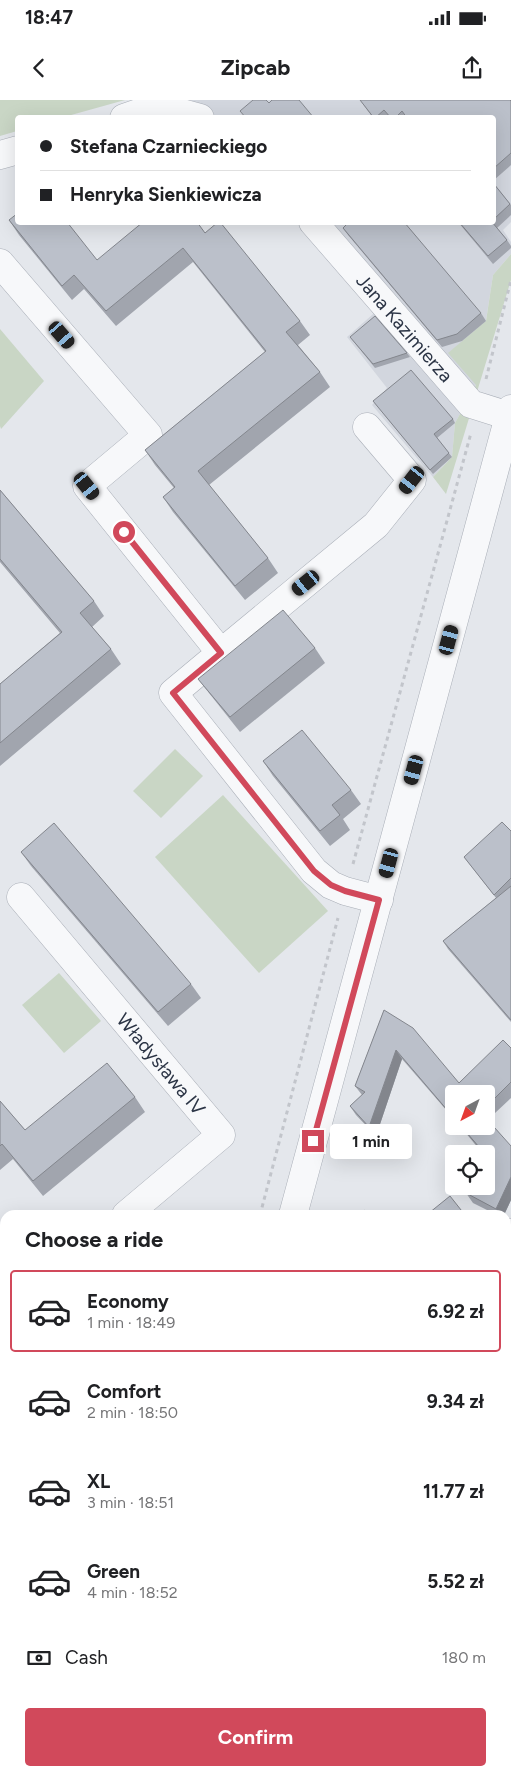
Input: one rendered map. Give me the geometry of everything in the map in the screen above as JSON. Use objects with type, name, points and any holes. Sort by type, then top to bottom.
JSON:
[{"type":"street","points":[[134,115],[144,112],[171,110],[189,115]]},
{"type":"street","points":[[0,155],[15,151]]},
{"type":"street","name":"Jana Kazimierza","points":[[316,225],[471,404],[510,413]]},
{"type":"street","points":[[0,264],[148,435],[87,486],[221,653]]},
{"type":"street","points":[[294,1210],[510,413]]},
{"type":"street","points":[[367,427],[412,480],[376,525],[173,693],[314,871],[331,885],[345,891],[379,900]]},
{"type":"street","name":"Władysława IV","points":[[21,897],[221,1135],[132,1210]]},
{"type":"path","points":[[261,1210],[345,891],[511,280]]},
{"type":"shaded area","points":[[191,100],[511,100],[511,222],[503,230],[511,242],[511,254],[493,275],[476,385],[455,423],[452,457],[433,477],[372,405],[387,388],[347,337],[381,307],[315,225],[496,225],[496,115],[211,115]]},
{"type":"green space","points":[[0,100],[125,100],[71,115],[15,115],[15,132],[0,136]]},
{"type":"green space","points":[[511,254],[511,280],[446,494],[433,477],[452,457],[455,423],[476,385],[448,353],[486,321],[493,275]]},
{"type":"green space","points":[[0,329],[44,381],[1,429],[0,426]]},
{"type":"green space","points":[[175,749],[203,776],[161,818],[133,791]]},
{"type":"green space","points":[[223,795],[328,911],[259,973],[155,857]]},
{"type":"green space","points":[[59,973],[101,1021],[64,1053],[22,1005]]},
{"type":"building","points":[[253,100],[266,100],[269,103],[272,100],[299,100],[312,115],[243,115],[240,111]]},
{"type":"building","points":[[360,100],[510,100],[511,153],[496,166],[496,115],[405,115],[402,111],[398,115],[388,115],[384,110],[378,115],[372,115]]},
{"type":"building","points":[[496,186],[510,204],[496,217]]},
{"type":"building","points":[[15,215],[15,225],[69,225],[97,260],[139,225],[199,225],[205,233],[214,225],[222,225],[300,321],[286,332],[320,372],[198,471],[268,558],[235,586],[163,497],[175,487],[145,450],[266,351],[183,248],[106,311],[74,275],[62,286],[9,220]]},
{"type":"building","points":[[346,225],[407,225],[481,313],[457,334],[437,340],[343,228]]},
{"type":"building","points":[[462,225],[494,225],[507,240],[488,256]]},
{"type":"building","points":[[375,316],[407,353],[373,364],[350,337]]},
{"type":"building","points":[[411,370],[453,419],[434,434],[449,453],[430,470],[373,401]]},
{"type":"building","points":[[0,490],[94,601],[80,613],[111,649],[0,743],[0,684],[62,632],[0,559]]},
{"type":"building","points":[[283,610],[315,648],[230,717],[198,679]]},
{"type":"building","points":[[302,730],[351,790],[332,805],[340,815],[320,831],[263,761]]},
{"type":"building","points":[[502,822],[511,831],[511,878],[494,895],[464,857]]},
{"type":"building","points":[[54,823],[191,984],[158,1012],[21,852]]},
{"type":"building","points":[[511,886],[511,1020],[443,941]]},
{"type":"building","points":[[384,1010],[413,1028],[459,1083],[503,1040],[511,1048],[511,1082],[495,1098],[495,1085],[445,1085],[445,1107],[396,1050],[369,1127],[350,1106],[365,1092],[355,1086]]},
{"type":"building","points":[[107,1063],[135,1097],[33,1181],[2,1144],[0,1146],[0,1101],[25,1130]]},
{"type":"building","points":[[495,1128],[511,1146],[511,1177],[496,1209],[470,1195],[495,1195],[495,1145],[477,1145],[469,1135],[495,1135]]},
{"type":"building","points":[[450,1196],[461,1210],[433,1210]]},
{"type":"route","points":[[124,532],[221,653],[173,693],[314,871],[331,885],[345,891],[379,900],[313,1141]]}]
